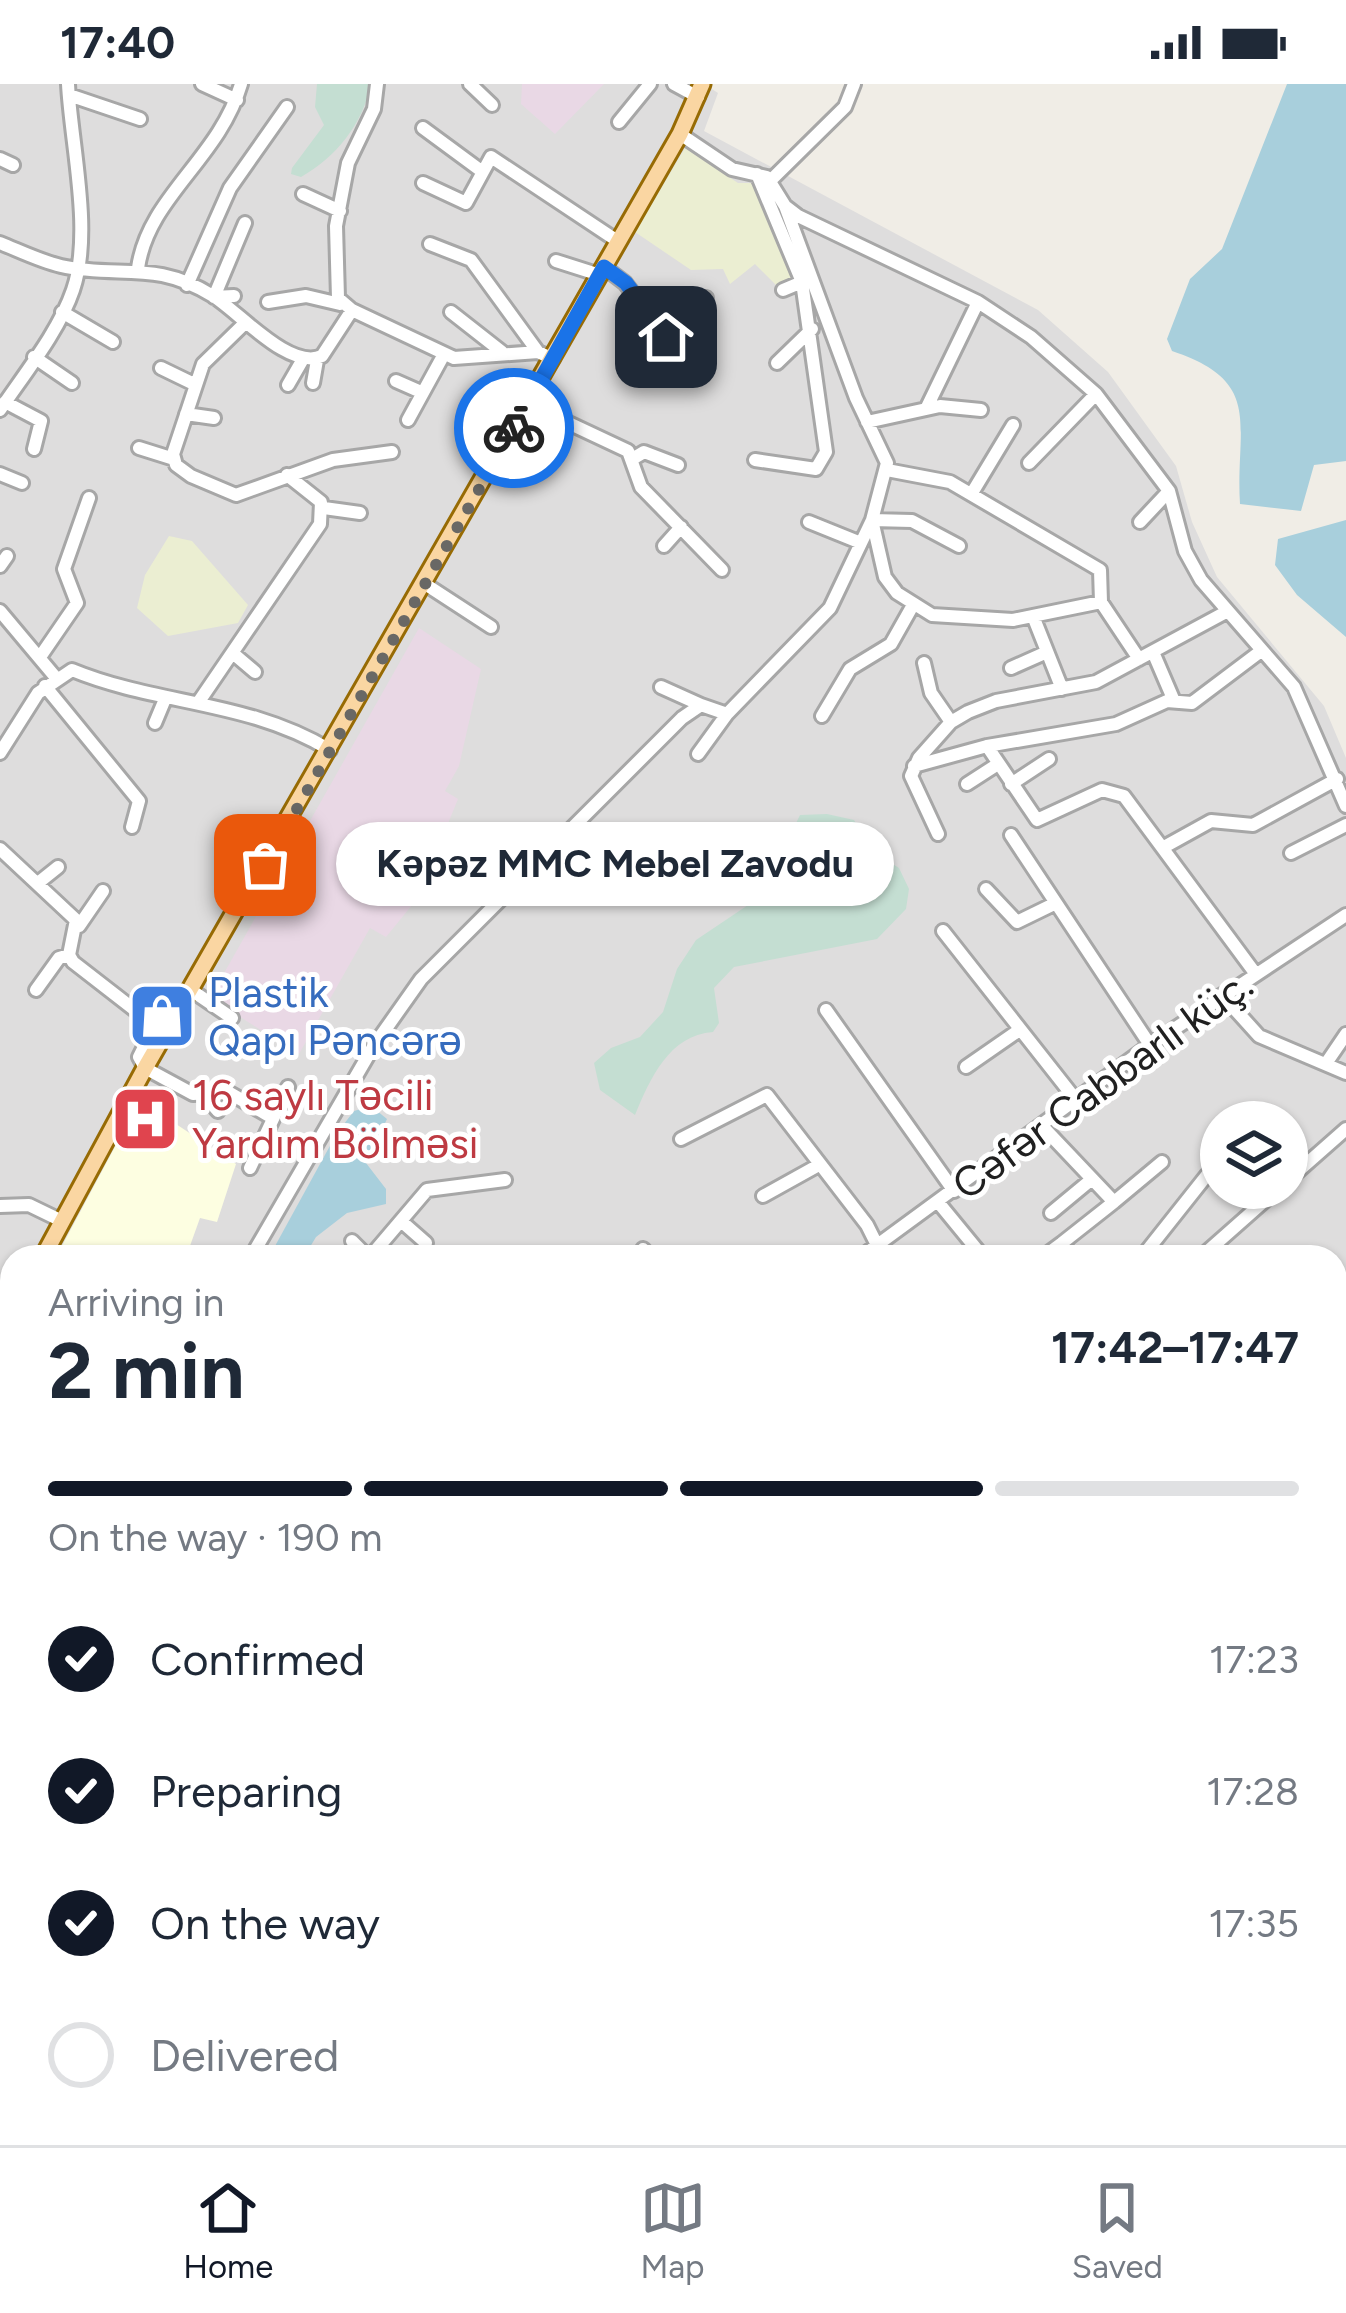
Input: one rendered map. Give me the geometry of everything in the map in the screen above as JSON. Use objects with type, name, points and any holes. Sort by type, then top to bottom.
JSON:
[{"type":"main road","points":[[49,1245],[145,1068],[528,404],[545,356],[619,242],[700,90]]},
{"type":"street","points":[[202,84],[237,100]]},
{"type":"street","points":[[138,268],[150,224],[207,156],[242,84]]},
{"type":"street","points":[[288,386],[346,307],[335,236],[351,150],[374,110],[377,84]]},
{"type":"street","points":[[470,84],[492,105]]},
{"type":"street","points":[[619,122],[650,84]]},
{"type":"street","points":[[674,84],[700,90]]},
{"type":"street","points":[[771,180],[845,107],[854,84]]},
{"type":"street","points":[[34,449],[41,421],[3,406],[62,312],[77,267],[77,162],[69,89],[140,119]]},
{"type":"street","points":[[187,285],[230,188],[287,107]]},
{"type":"street","points":[[423,128],[480,170]]},
{"type":"street","points":[[680,134],[732,169],[771,180],[887,470],[872,520],[823,620],[727,714],[698,754]]},
{"type":"street","points":[[423,183],[466,203],[474,197],[486,160],[495,158],[619,242]]},
{"type":"street","points":[[755,460],[809,470],[824,462],[812,329],[802,282],[757,174]]},
{"type":"street","points":[[303,194],[340,211]]},
{"type":"street","points":[[785,206],[835,236],[977,302],[1031,337],[1096,394],[1168,491],[1189,560],[1226,612],[1294,687],[1346,806]]},
{"type":"street","points":[[214,297],[245,223]]},
{"type":"street","points":[[0,243],[77,267],[138,268],[187,285],[214,297],[244,324],[310,359]]},
{"type":"street","points":[[430,244],[477,266],[545,356]]},
{"type":"street","points":[[556,260],[602,271],[626,283],[661,334],[706,298]]},
{"type":"street","points":[[783,290],[802,282]]},
{"type":"street","points":[[214,297],[233,296]]},
{"type":"street","points":[[268,302],[306,296],[346,307],[443,356],[465,359],[502,352],[545,356]]},
{"type":"street","points":[[927,407],[977,302]]},
{"type":"street","points":[[62,312],[113,342]]},
{"type":"street","points":[[451,312],[502,352]]},
{"type":"street","points":[[174,460],[194,384],[211,353],[244,324]]},
{"type":"street","points":[[777,363],[812,329]]},
{"type":"street","points":[[408,420],[443,356]]},
{"type":"street","points":[[34,357],[72,383]]},
{"type":"street","points":[[310,359],[313,383]]},
{"type":"street","points":[[161,368],[194,384]]},
{"type":"street","points":[[396,381],[421,392]]},
{"type":"street","points":[[1029,463],[1096,394]]},
{"type":"street","points":[[528,404],[634,458]]},
{"type":"street","points":[[867,422],[927,407],[982,410]]},
{"type":"street","points":[[186,414],[214,418]]},
{"type":"street","points":[[972,493],[1013,425]]},
{"type":"street","points":[[139,448],[174,460],[191,476],[236,495],[333,460],[392,452]]},
{"type":"street","points":[[634,458],[644,452],[678,465]]},
{"type":"street","points":[[634,458],[640,487],[722,570]]},
{"type":"street","points":[[887,470],[933,477],[972,493],[1100,570],[1101,602],[1139,659]]},
{"type":"street","points":[[0,474],[22,483]]},
{"type":"street","points":[[287,475],[324,508],[360,513]]},
{"type":"street","points":[[1140,522],[1168,491]]},
{"type":"street","points":[[40,657],[77,603],[64,569],[89,498]]},
{"type":"street","points":[[200,700],[320,524],[324,508]]},
{"type":"street","points":[[872,520],[912,521],[959,547]]},
{"type":"street","points":[[872,520],[885,577],[913,605],[943,616],[1033,616],[1101,602]]},
{"type":"street","points":[[809,522],[861,543]]},
{"type":"street","points":[[664,546],[681,526]]},
{"type":"street","points":[[425,584],[491,627]]},
{"type":"street","points":[[822,716],[850,669],[891,644],[913,605]]},
{"type":"street","points":[[0,612],[40,657],[52,683],[139,801],[133,827]]},
{"type":"street","points":[[938,834],[912,785],[914,766],[951,722],[996,701],[1096,682],[1226,612]]},
{"type":"street","points":[[1033,616],[1062,689]]},
{"type":"street","points":[[914,766],[987,746],[1117,724],[1174,701],[1192,703],[1261,651]]},
{"type":"street","points":[[1011,668],[1047,652]]},
{"type":"street","points":[[1154,652],[1174,701]]},
{"type":"street","points":[[235,655],[255,672]]},
{"type":"street","points":[[924,663],[932,693],[951,722]]},
{"type":"street","points":[[0,753],[52,683],[72,670],[165,699],[200,700],[330,750]]},
{"type":"street","points":[[661,687],[727,714]]},
{"type":"street","points":[[155,723],[165,699]]},
{"type":"street","points":[[258,1245],[373,1047],[422,979],[701,705]]},
{"type":"street","points":[[987,746],[1037,820],[1090,794],[1113,791],[1133,805],[1255,973]]},
{"type":"street","points":[[1011,784],[1049,759]]},
{"type":"street","points":[[968,784],[998,764]]},
{"type":"street","points":[[1164,847],[1211,820],[1253,825],[1337,778]]},
{"type":"street","points":[[1291,854],[1346,825]]},
{"type":"street","points":[[1011,835],[1150,1045]]},
{"type":"street","points":[[2,857],[38,883],[79,926]]},
{"type":"street","points":[[38,883],[58,867]]},
{"type":"street","points":[[986,889],[1017,922],[1056,903]]},
{"type":"street","points":[[69,955],[79,926],[104,891]]},
{"type":"street","name":"Cəfər Cabbarlı küç.","points":[[887,1245],[1150,1045],[1346,914]]},
{"type":"street","points":[[943,931],[1076,1100]]},
{"type":"street","points":[[36,989],[59,958],[69,955]]},
{"type":"street","points":[[69,955],[82,971],[149,1022],[151,1033],[139,1057],[145,1068],[205,1096],[218,1111]]},
{"type":"street","points":[[191,990],[232,1018]]},
{"type":"street","points":[[1222,995],[1259,1036],[1346,1073]]},
{"type":"street","points":[[826,1010],[954,1191]]},
{"type":"street","points":[[966,1067],[1018,1031]]},
{"type":"street","points":[[1327,1062],[1346,1034]]},
{"type":"street","points":[[250,1168],[288,1088]]},
{"type":"street","points":[[205,1096],[228,1091],[271,1118]]},
{"type":"street","points":[[681,1139],[767,1094],[817,1166],[867,1225],[877,1245]]},
{"type":"street","points":[[1042,1126],[1114,1202]]},
{"type":"street","points":[[1308,1163],[1346,1130]]},
{"type":"street","points":[[1059,1245],[1162,1162]]},
{"type":"street","points":[[763,1196],[817,1166]]},
{"type":"street","points":[[1051,1213],[1092,1179]]},
{"type":"street","points":[[380,1245],[427,1190],[506,1180]]},
{"type":"street","points":[[1152,1245],[1200,1184]]},
{"type":"street","points":[[938,1202],[973,1245]]},
{"type":"street","points":[[0,1206],[28,1205],[62,1221]]},
{"type":"street","points":[[1215,1245],[1255,1209]]},
{"type":"street","points":[[401,1221],[426,1244]]},
{"type":"street","points":[[352,1241],[356,1245]]},
{"type":"shaded area","points":[[0,84],[704,84],[718,93],[704,131],[1038,310],[1108,372],[1176,466],[1192,522],[1217,577],[1324,706],[1346,758],[1346,1245],[0,1245]]},
{"type":"shaded area","points":[[317,84],[371,84],[346,138],[301,177],[291,174],[292,168],[324,125],[315,107]]},
{"type":"shaded area","points":[[522,84],[604,84],[555,134],[521,104]]},
{"type":"shaded area","points":[[685,148],[738,183],[756,183],[796,278],[778,287],[755,264],[730,284],[723,269],[691,270],[635,232]]},
{"type":"shaded area","points":[[169,536],[192,541],[248,605],[238,623],[168,636],[137,608],[145,575]]},
{"type":"shaded area","points":[[419,628],[481,669],[459,766],[445,791],[458,799],[417,899],[386,937],[370,928],[299,1054],[210,998]]},
{"type":"shaded area","points":[[800,815],[854,820],[872,851],[899,868],[909,889],[906,909],[877,939],[734,967],[714,988],[719,1023],[713,1032],[684,1041],[673,1050],[635,1115],[600,1090],[594,1063],[611,1048],[640,1037],[663,1012],[677,969],[696,940],[760,897]]},
{"type":"shaded area","points":[[140,1100],[236,1164],[217,1222],[200,1218],[190,1245],[62,1245]]},
{"type":"water","points":[[1287,84],[1346,84],[1346,461],[1314,465],[1301,511],[1240,504],[1241,429],[1233,392],[1201,363],[1172,351],[1167,339],[1190,279],[1222,249]]},
{"type":"water","points":[[1346,520],[1346,637],[1297,595],[1275,565],[1278,539]]},
{"type":"water","points":[[371,1106],[387,1119],[366,1163],[386,1189],[386,1204],[347,1213],[311,1245],[276,1245],[337,1133],[354,1111]]},
{"type":"way so far","points":[[265,865],[514,428]]},
{"type":"place","name":"Kəpəz MMC Mebel Zavodu","points":[[265,865]]},
{"type":"place","name":"Plastik Qapı Pəncərə","points":[[162,1016]]},
{"type":"place","name":"16 saylı Təcili Yardım Bölməsi","points":[[145,1119]]},
{"type":"route","points":[[514,428],[604,267],[626,283],[656,330],[666,337]]}]
